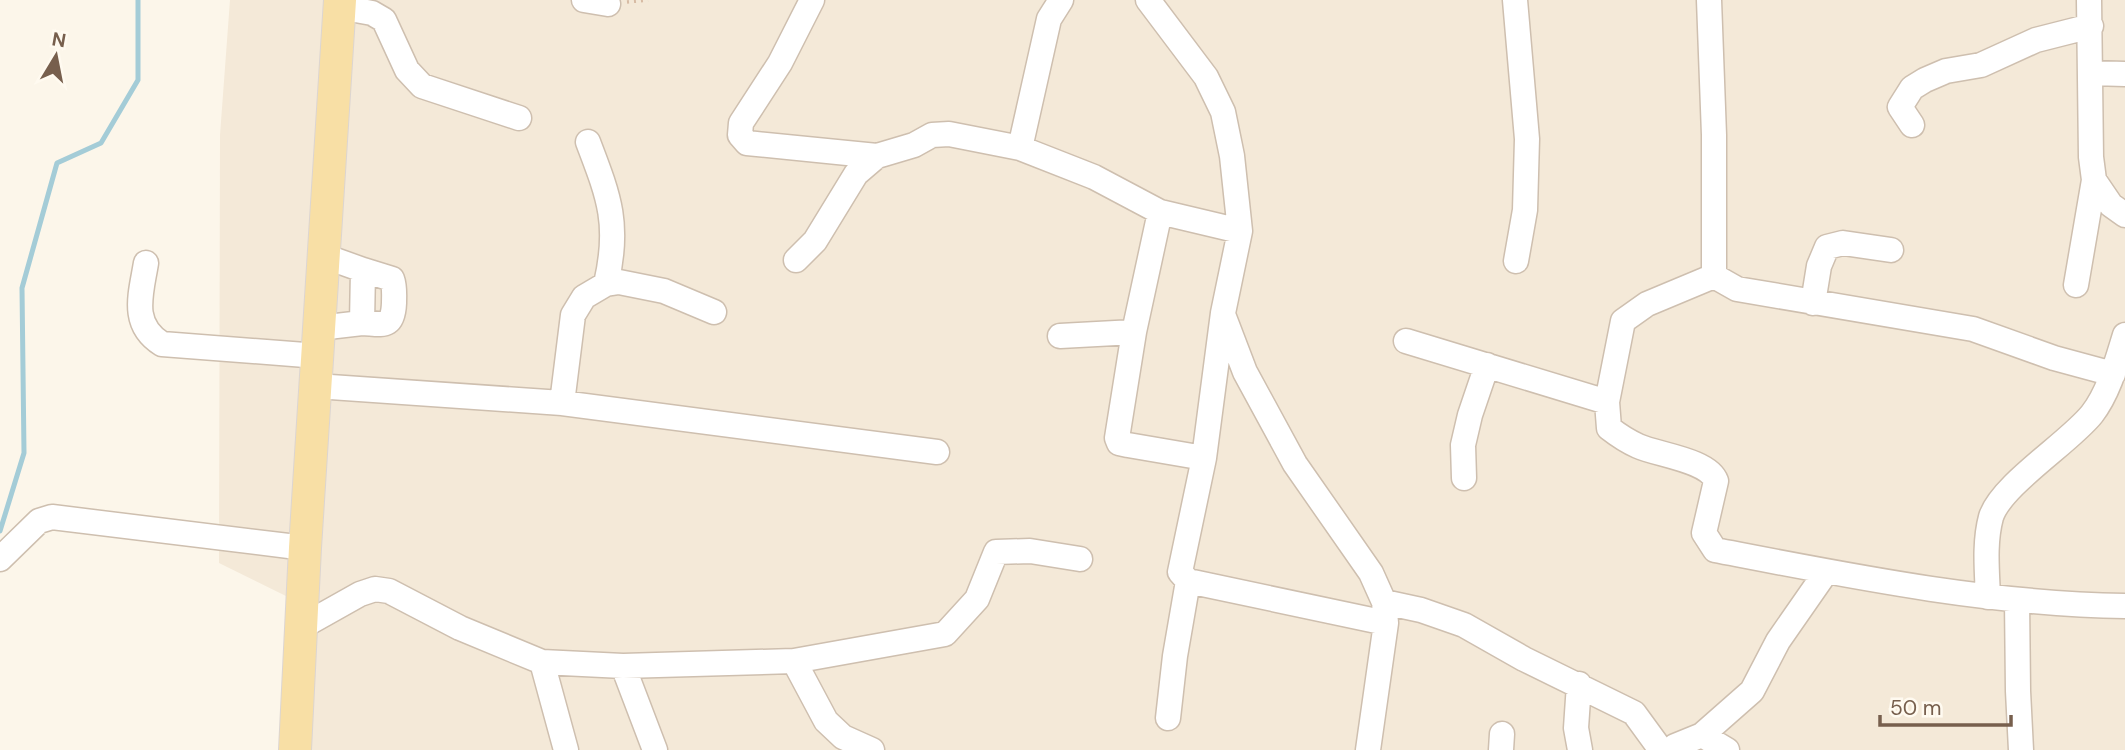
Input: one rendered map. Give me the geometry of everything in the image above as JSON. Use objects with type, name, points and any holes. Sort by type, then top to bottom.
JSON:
[{"type":"main road","points":[[295,750],[305,548],[340,4]]},
{"type":"street","points":[[812,0],[780,64],[741,123],[740,135],[747,143],[877,156],[914,145],[932,135],[950,134],[1020,148],[1094,177],[1160,212],[1240,231]]},
{"type":"street","points":[[1020,148],[1049,19],[1061,0]]},
{"type":"street","points":[[1148,0],[1206,77],[1223,112],[1232,156],[1240,231],[1223,313],[1204,458],[1180,572],[1188,581],[1385,612],[1421,610],[1464,625],[1524,659],[1634,713],[1661,750]]},
{"type":"street","points":[[1515,0],[1527,139],[1525,210],[1516,261]]},
{"type":"street","points":[[1709,0],[1714,135],[1714,276]]},
{"type":"street","points":[[2076,285],[2094,180],[2091,157],[2089,0]]},
{"type":"street","points":[[340,4],[372,13],[384,20],[407,70],[422,86],[519,118]]},
{"type":"street","points":[[1912,125],[1899,107],[1912,88],[1925,80],[1946,71],[1981,65],[2036,40],[2091,26]]},
{"type":"street","points":[[2091,73],[2125,74]]},
{"type":"street","points":[[587,142],[608,196],[614,240],[606,284]]},
{"type":"street","points":[[796,260],[815,240],[856,174],[877,156]]},
{"type":"street","points":[[2094,180],[2111,205],[2125,215]]},
{"type":"street","points":[[1160,212],[1134,332],[1117,438],[1119,443],[1204,458]]},
{"type":"street","points":[[1813,303],[1819,266],[1827,247],[1843,243],[1891,250]]},
{"type":"street","points":[[318,357],[362,323],[389,323],[393,318],[392,279],[324,256]]},
{"type":"street","points":[[146,263],[140,318],[152,338],[162,344],[318,357],[562,403],[937,452]]},
{"type":"street","points":[[1714,276],[1737,289],[1973,329],[2054,358],[2113,374]]},
{"type":"street","points":[[1714,276],[1647,304],[1623,321],[1607,402],[1609,428],[1619,436],[1638,446],[1704,467],[1713,474],[1716,481],[1704,533],[1715,550],[1826,572],[1988,597],[2071,605],[2125,606]]},
{"type":"street","points":[[562,403],[573,315],[584,297],[606,284],[619,282],[664,291],[714,313]]},
{"type":"street","points":[[1223,313],[1244,372],[1295,464],[1365,564],[1385,612],[1368,750]]},
{"type":"street","points":[[1060,336],[1134,332]]},
{"type":"street","points":[[1988,597],[1986,556],[1992,515],[2006,495],[2092,414],[2113,374],[2125,335]]},
{"type":"street","points":[[1406,341],[1607,402]]},
{"type":"street","points":[[1464,478],[1463,446],[1487,365]]},
{"type":"street","points":[[0,559],[39,521],[52,517],[305,548]]},
{"type":"street","points":[[303,626],[360,594],[375,589],[389,591],[460,628],[542,663],[623,666],[794,661],[944,634],[977,599],[996,552],[1030,551],[1080,559]]},
{"type":"street","points":[[1671,750],[1702,735],[1752,691],[1778,641],[1826,572]]},
{"type":"street","points":[[1168,718],[1188,581]]},
{"type":"street","points":[[2017,600],[2021,750]]},
{"type":"street","points":[[794,661],[827,721],[843,737],[872,750]]},
{"type":"street","points":[[542,663],[566,750]]},
{"type":"street","points":[[623,666],[655,750]]},
{"type":"street","points":[[1579,684],[1576,728],[1580,750]]},
{"type":"street","points":[[1702,735],[1727,750]]},
{"type":"shaded area","points":[[230,0],[2125,0],[2125,750],[286,750],[294,600],[219,563],[220,135]]},
{"type":"waterway","points":[[0,531],[24,453],[22,288],[57,163],[101,143],[138,80],[138,0]]}]
